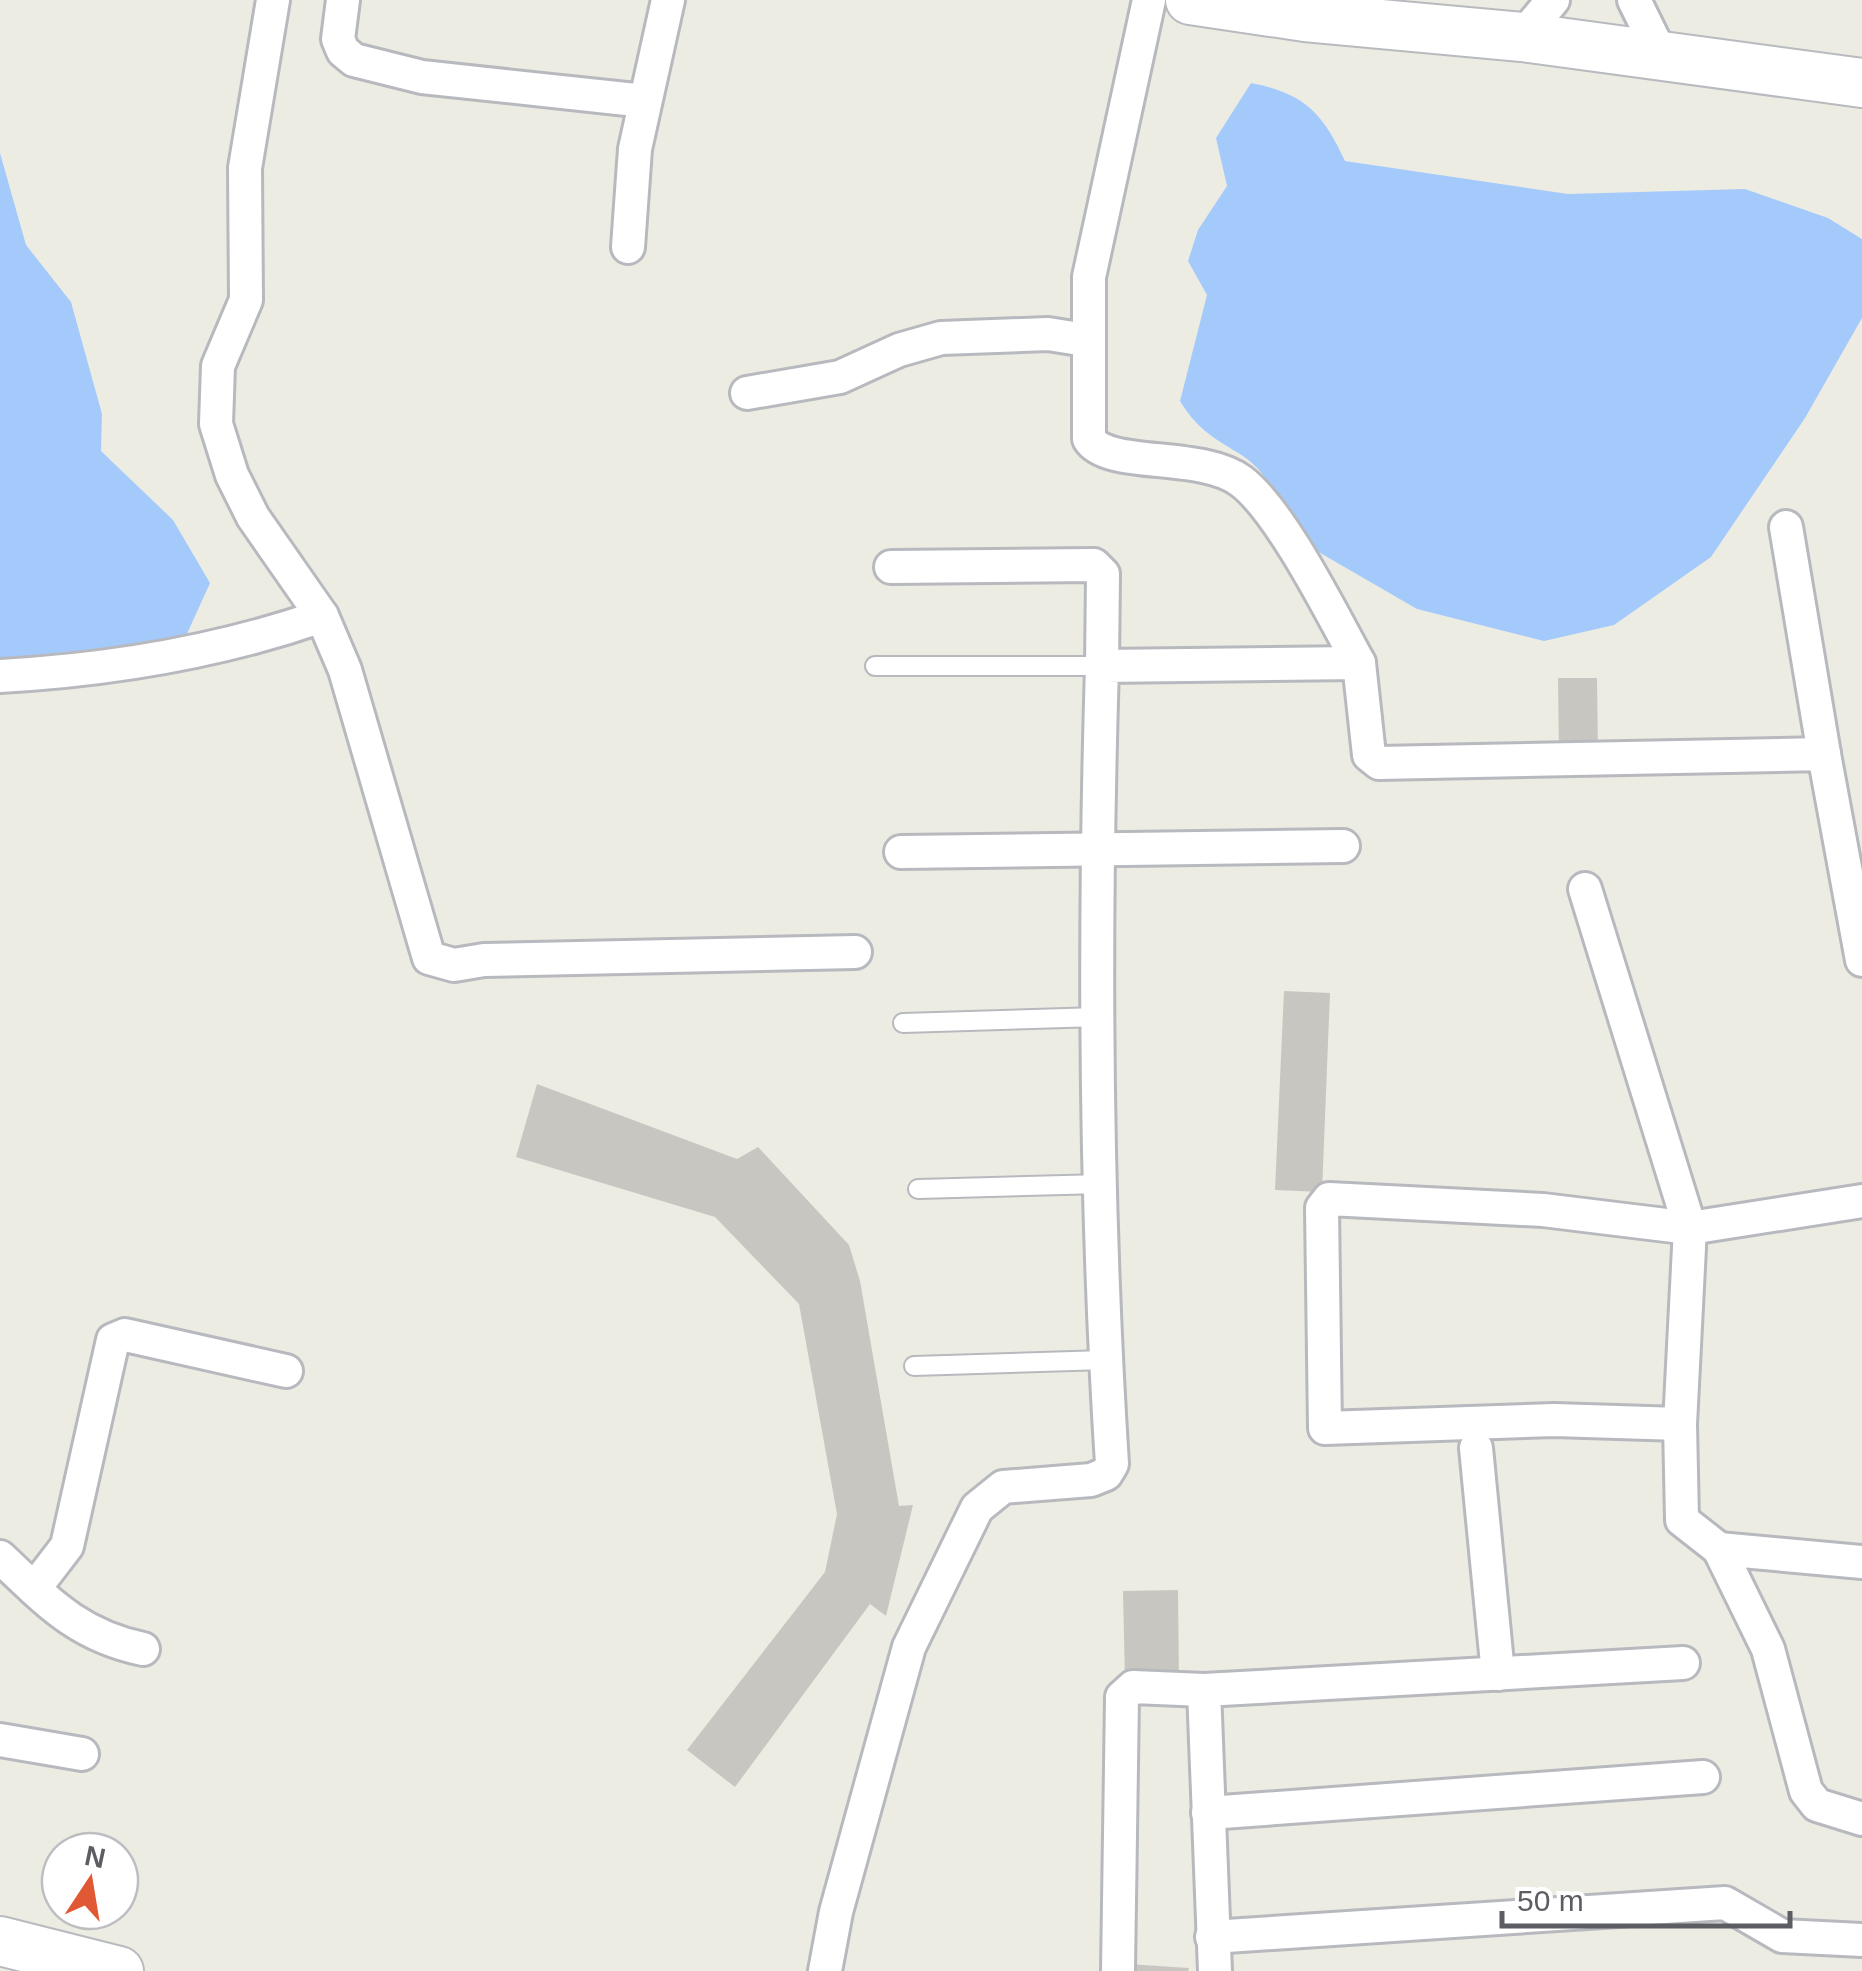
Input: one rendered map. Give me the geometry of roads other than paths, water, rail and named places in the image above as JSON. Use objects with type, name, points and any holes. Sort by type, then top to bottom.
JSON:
[{"type":"street","points":[[272,0],[245,168],[246,300],[218,366],[216,424],[232,475],[252,517],[322,616],[346,670],[429,958],[454,965],[484,960],[854,952]]},
{"type":"street","points":[[343,0],[338,39],[354,60],[422,77],[645,101]]},
{"type":"street","points":[[628,247],[629,189],[668,0]]},
{"type":"street","points":[[1150,0],[1089,277],[1089,440],[1095,448],[1108,455],[1216,467],[1244,483],[1290,543],[1360,663],[1370,755],[1380,762],[1824,754]]},
{"type":"street","points":[[1190,0],[1306,8],[1862,83]]},
{"type":"street","points":[[1522,37],[1553,0]]},
{"type":"street","points":[[1634,0],[1662,57]]},
{"type":"street","points":[[746,394],[840,377],[899,350],[941,338],[1048,334],[1086,340]]},
{"type":"street","points":[[1786,527],[1862,960]]},
{"type":"street","points":[[825,1971],[836,1912],[909,1647],[976,1508],[1003,1488],[1091,1480],[1112,1464],[1105,1360],[1096,849],[1103,574],[1094,565],[891,567]]},
{"type":"street","points":[[0,676],[161,658],[247,642],[322,616]]},
{"type":"street","points":[[1102,666],[1360,663]]},
{"type":"street","points":[[901,852],[1343,846]]},
{"type":"street","points":[[1586,889],[1690,1228],[1680,1424],[1682,1520],[1718,1549],[1768,1649],[1806,1791],[1817,1805],[1862,1820]]},
{"type":"street","points":[[1680,1424],[1554,1420],[1325,1428],[1322,1208],[1329,1199],[1543,1210],[1690,1228],[1862,1202]]},
{"type":"street","points":[[34,1589],[67,1546],[113,1340],[125,1335],[286,1372]]},
{"type":"street","points":[[1476,1448],[1498,1674]]},
{"type":"street","points":[[1718,1549],[1862,1562]]},
{"type":"street","points":[[0,1557],[72,1624],[112,1643],[143,1649]]},
{"type":"street","points":[[1118,1971],[1122,1697],[1133,1687],[1204,1690],[1683,1663]]},
{"type":"street","points":[[1204,1690],[1215,1971]]},
{"type":"street","points":[[0,1740],[82,1754]]},
{"type":"street","points":[[1208,1813],[1703,1777]]},
{"type":"street","points":[[1212,1938],[1725,1903],[1782,1936],[1862,1940]]},
{"type":"street","points":[[0,1941],[105,1970]]},
{"type":"lane","points":[[875,666],[1102,666]]},
{"type":"lane","points":[[903,1024],[1098,1017]]},
{"type":"lane","points":[[918,1189],[1103,1184]]},
{"type":"lane","points":[[914,1366],[1105,1360]]},
{"type":"water","points":[[1251,83],[1285,93],[1310,108],[1345,161],[1568,194],[1745,189],[1828,218],[1862,239],[1862,318],[1805,418],[1711,557],[1614,625],[1544,641],[1417,609],[1284,532],[1267,480],[1255,465],[1210,435],[1180,401],[1207,295],[1188,261],[1198,230],[1227,186],[1216,138]]},
{"type":"water","points":[[0,153],[26,245],[71,302],[102,414],[101,451],[173,520],[210,583],[186,636],[89,657],[0,659]]}]
